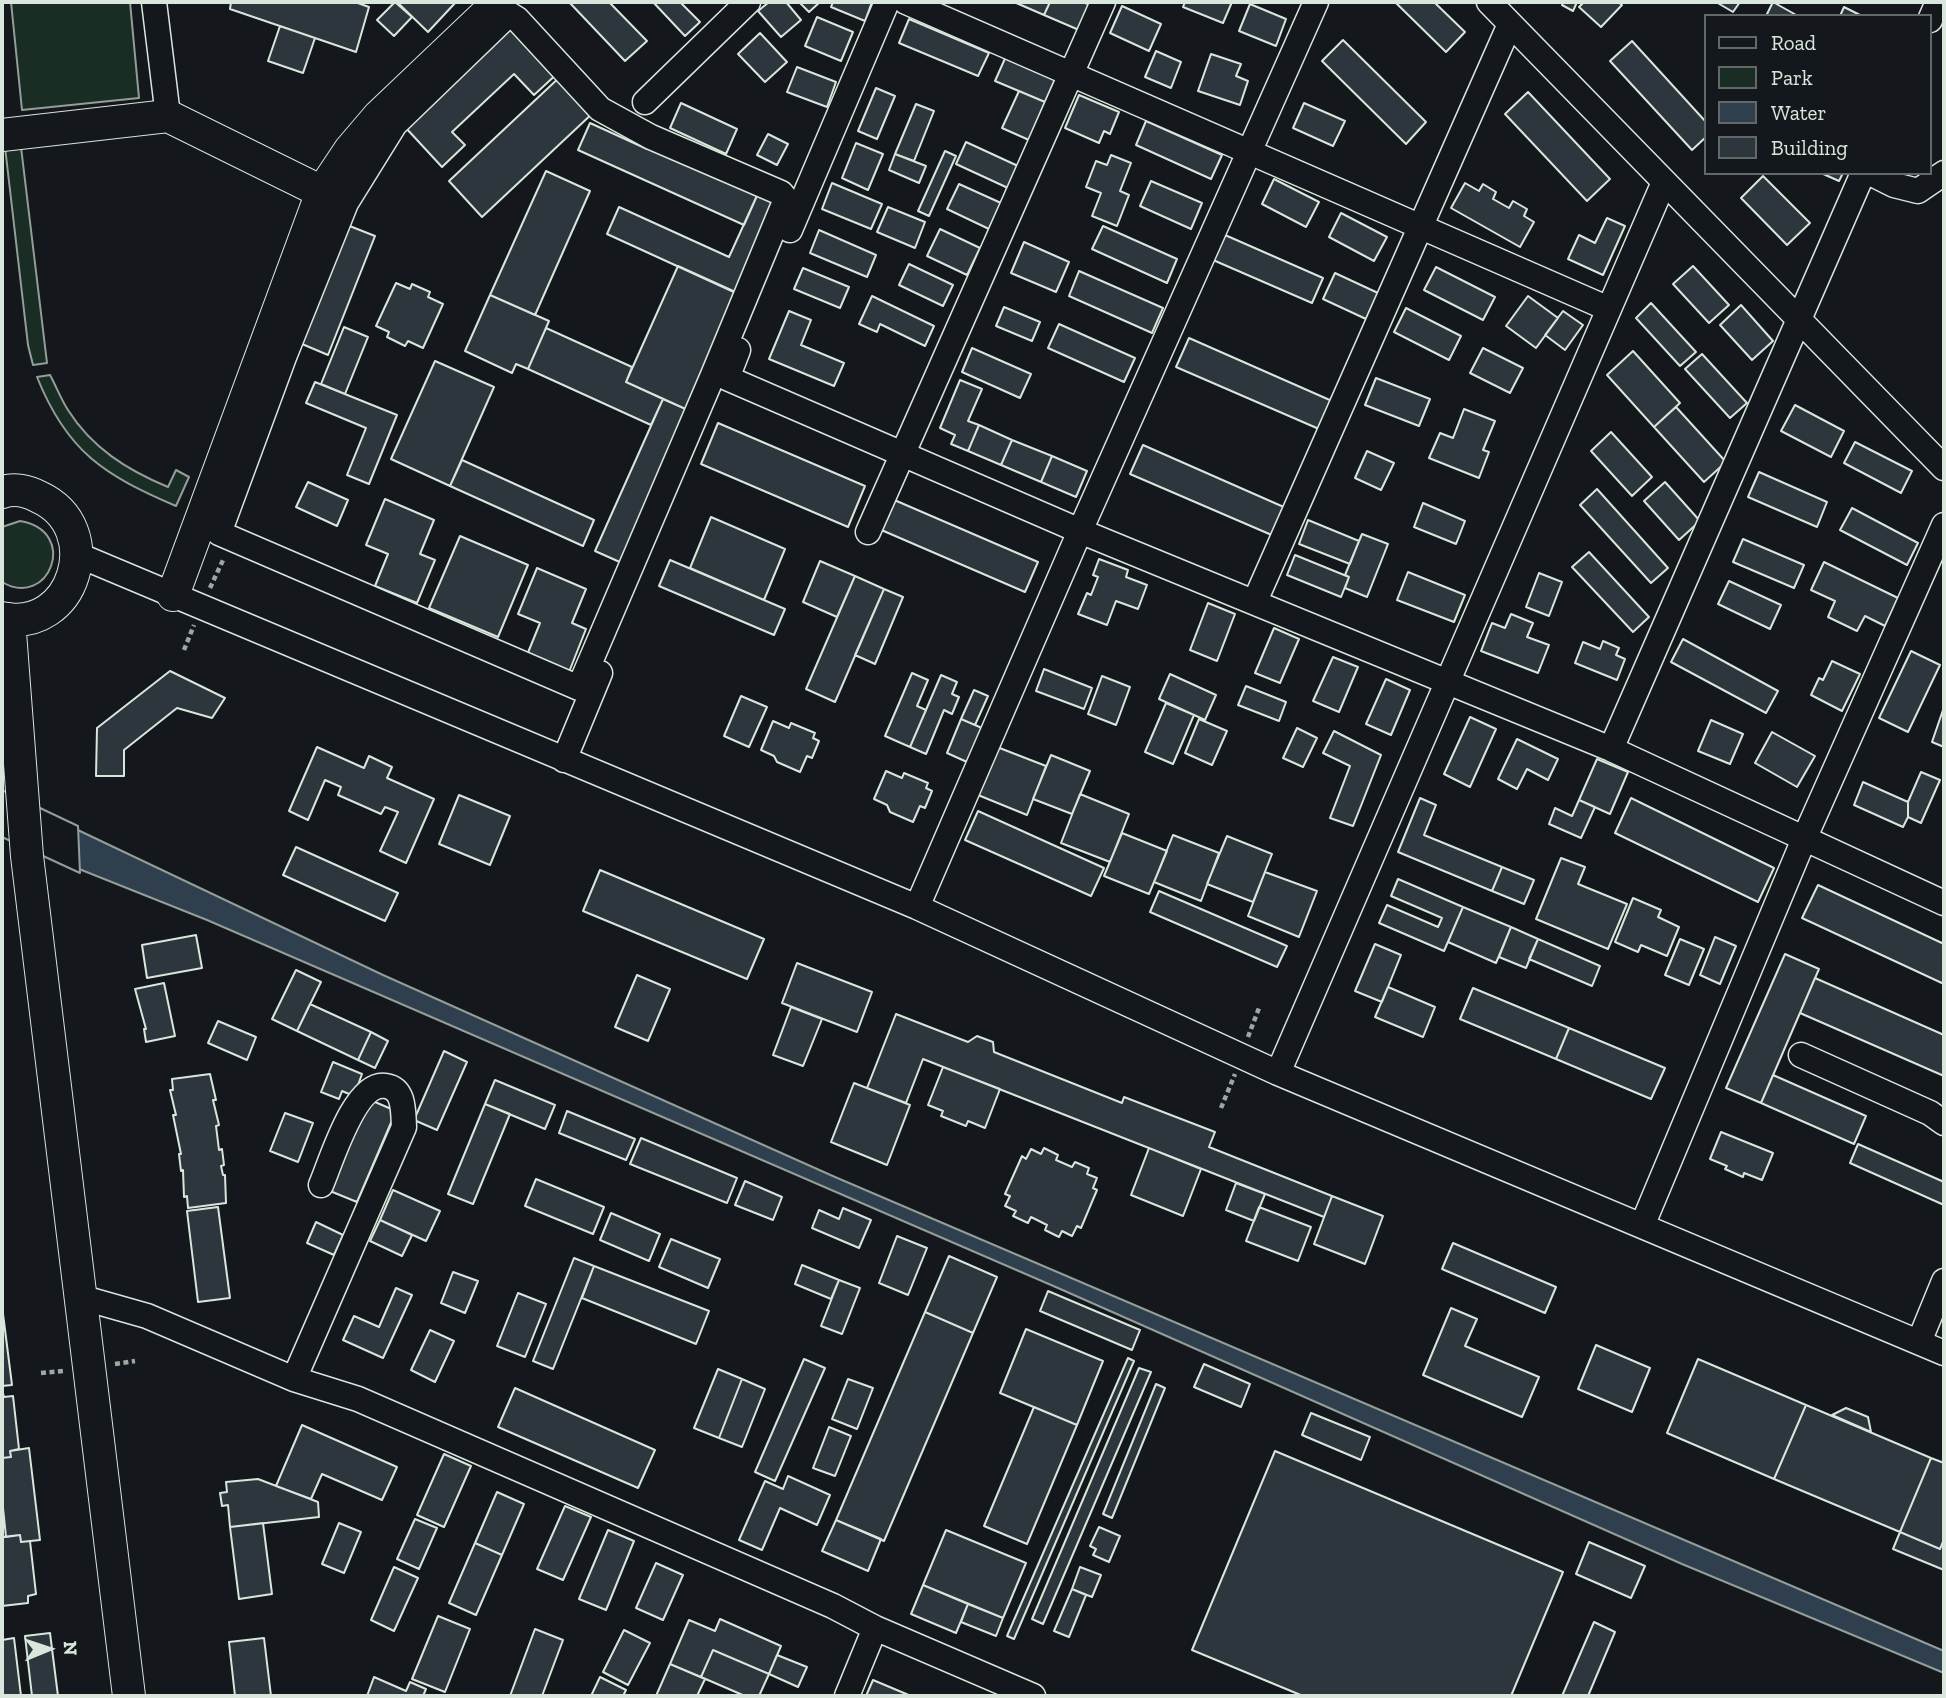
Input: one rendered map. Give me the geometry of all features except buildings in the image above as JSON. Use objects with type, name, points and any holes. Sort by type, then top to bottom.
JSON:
[{"type":"main road","points":[[173,595],[323,192],[350,150],[379,116],[504,8]]},
{"type":"main road","points":[[2,135],[168,116],[323,192]]},
{"type":"main road","points":[[2,492],[30,492],[50,502],[65,516],[74,534],[78,555],[74,576],[64,594],[49,609],[30,617],[5,619],[27,856],[129,1696]]},
{"type":"street","points":[[154,2],[168,116]]},
{"type":"street","points":[[645,102],[748,2]]},
{"type":"street","points":[[887,2],[727,378],[1080,531],[1611,749],[1944,903]]},
{"type":"street","points":[[906,2],[1609,309]]},
{"type":"street","points":[[868,532],[1103,2]]},
{"type":"street","points":[[917,907],[1080,531],[1316,2]]},
{"type":"street","points":[[1489,2],[1944,468]]},
{"type":"street","points":[[504,8],[600,109],[651,137],[781,193],[786,199],[579,688],[219,533],[284,357],[346,203],[395,124],[504,8]]},
{"type":"street","points":[[1255,601],[1510,24]]},
{"type":"street","points":[[1874,175],[1894,185],[1918,191],[1944,173]]},
{"type":"street","points":[[1611,749],[1862,175]]},
{"type":"street","points":[[1278,1073],[1664,182]]},
{"type":"street","points":[[564,760],[675,492]]},
{"type":"street","points":[[1642,1226],[1804,839],[1944,525]]},
{"type":"street","points":[[78,555],[917,907],[1278,1073],[1944,1353]]},
{"type":"street","points":[[1801,1055],[1930,1113],[1944,1123]]},
{"type":"street","points":[[294,1379],[404,1127],[401,1100],[395,1090],[384,1085],[367,1090],[352,1110],[321,1185]]},
{"type":"street","points":[[1919,1342],[1944,1280]]},
{"type":"street","points":[[80,1297],[147,1316],[294,1379],[358,1399],[1033,1696]]},
{"type":"street","points":[[847,1696],[875,1628]]},
{"type":"green space","points":[[11,2],[130,2],[139,98],[22,110]]},
{"type":"green space","points":[[5,147],[21,147],[47,363],[33,365],[28,345]]},
{"type":"green space","points":[[50,375],[65,406],[99,447],[138,473],[168,487],[176,470],[189,477],[176,506],[108,471],[75,443],[61,424],[37,377]]},
{"type":"green space","points":[[20,521],[38,528],[49,539],[53,552],[51,566],[44,578],[33,586],[19,588],[2,582],[2,527]]},
{"type":"water","points":[[2,794],[383,975],[835,1177],[1944,1651],[1944,1673],[1682,1564],[1058,1288],[207,920],[79,869]]},
{"type":"pier","points":[[2,790],[78,826],[80,873],[2,837]]}]
